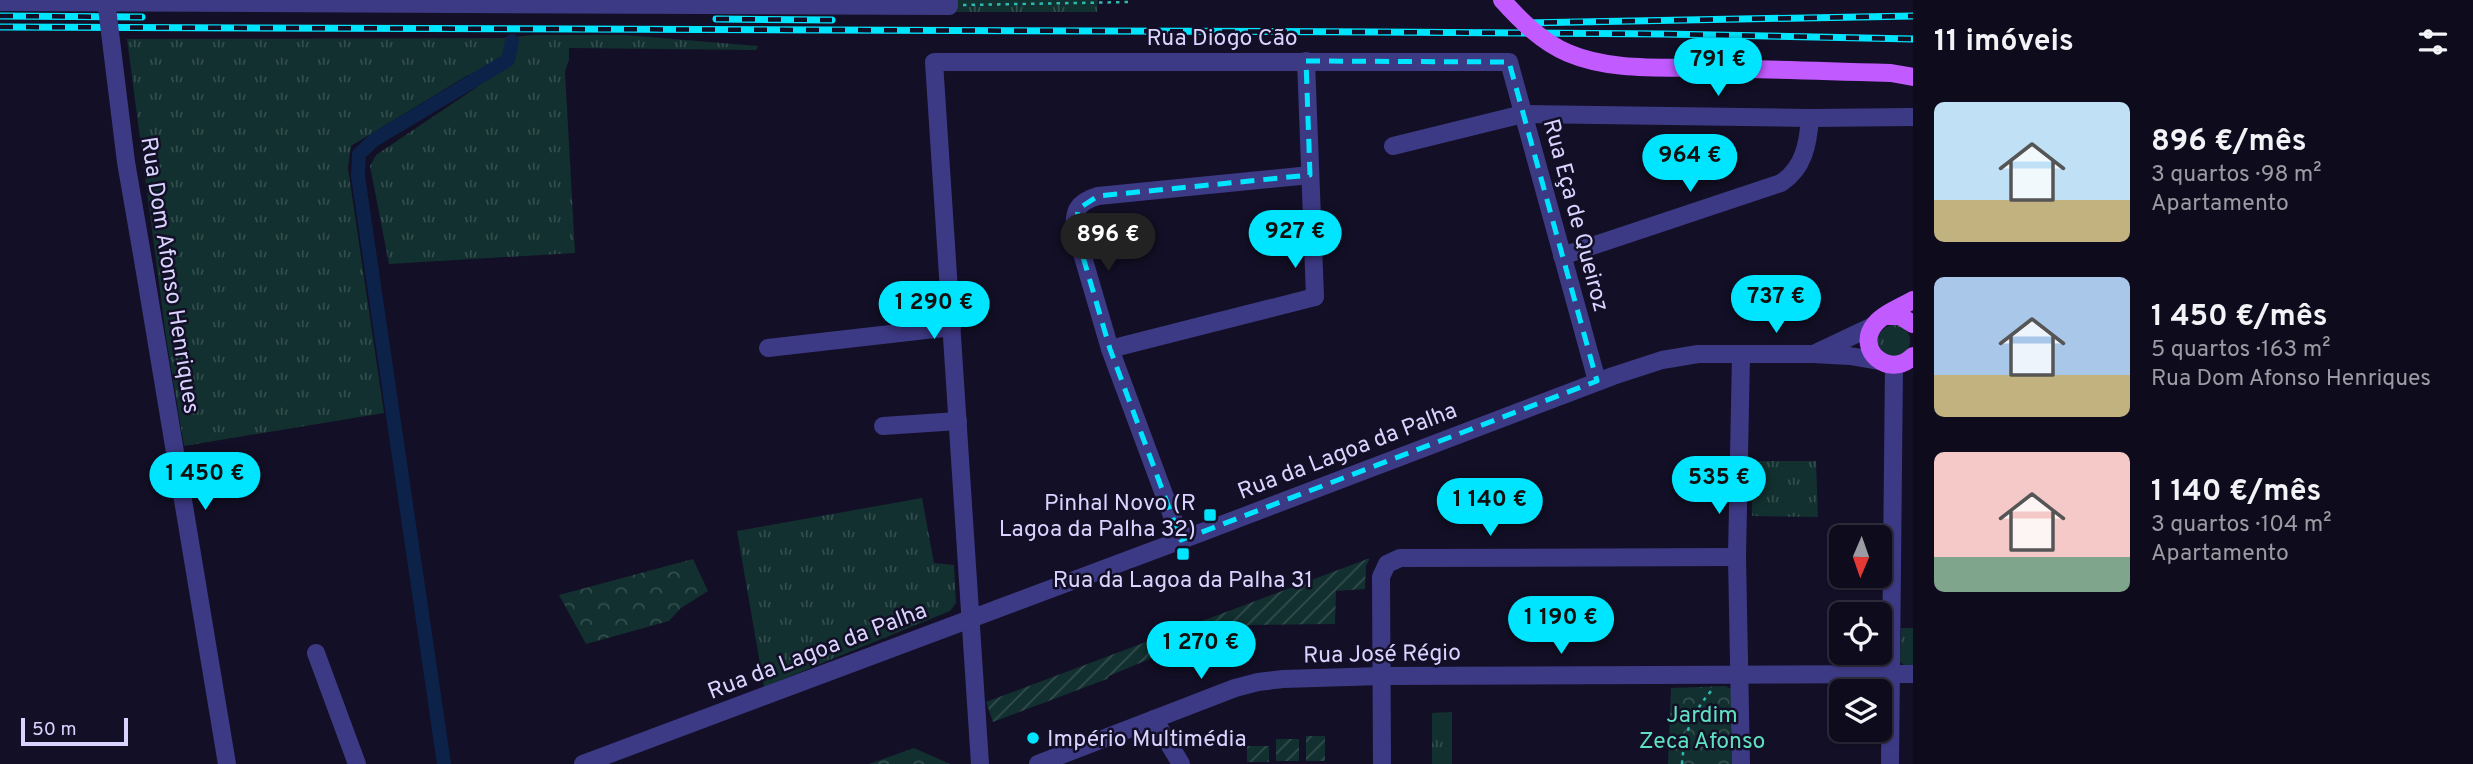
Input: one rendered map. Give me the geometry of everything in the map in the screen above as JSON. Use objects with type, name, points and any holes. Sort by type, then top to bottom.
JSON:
[{"type":"main road","points":[[1502,0],[1549,43],[1568,53],[1600,63],[1891,72],[1913,77]]},
{"type":"main road","points":[[1912,357],[1886,363],[1870,348],[1869,333],[1879,321],[1913,300]]},
{"type":"main road","points":[[1879,321],[1900,316],[1913,324]]},
{"type":"street","name":"Rua Dom Afonso Henriques","points":[[106,0],[126,162],[227,764]]},
{"type":"street","points":[[0,2],[949,3]]},
{"type":"street","points":[[1110,349],[1315,298],[1306,61]]},
{"type":"street","name":"Rua Diogo Cão","points":[[952,327],[934,62],[1509,62]]},
{"type":"street","name":"Rua Eça de Queiroz","points":[[1509,62],[1597,381]]},
{"type":"street","points":[[1393,146],[1523,114],[1913,117]]},
{"type":"street","points":[[1562,256],[1781,183],[1791,176],[1802,161],[1810,118]]},
{"type":"street","points":[[1181,540],[1110,349],[1074,220],[1085,200],[1098,195],[1310,175]]},
{"type":"street","points":[[1813,354],[1879,321]]},
{"type":"street","points":[[768,348],[952,327],[980,764]]},
{"type":"street","name":"Rua da Lagoa da Palha","points":[[583,764],[1597,381],[1662,360],[1699,354],[1813,354],[1850,356],[1886,363]]},
{"type":"street","points":[[1741,355],[1737,557],[1741,764]]},
{"type":"street","points":[[1886,363],[1890,764]]},
{"type":"street","points":[[883,426],[958,421]]},
{"type":"street","points":[[1382,764],[1381,577],[1387,564],[1400,558],[1737,557]]},
{"type":"street","points":[[316,653],[357,764]]},
{"type":"street","name":"Rua José Régio","points":[[1038,764],[1072,758],[1154,719],[1258,682],[1381,676],[1913,674]]},
{"type":"street","points":[[1154,719],[1181,764]]},
{"type":"path","points":[[949,3],[1131,2]]},
{"type":"path","points":[[1682,764],[1684,739],[1696,708],[1714,687],[1719,675]]},
{"type":"highlighted area","points":[[1306,61],[1509,62],[1597,381],[1181,540],[1110,349],[1076,233],[1078,209],[1098,196],[1310,175]]},
{"type":"green space","points":[[954,0],[1098,0],[1097,12],[954,12]]},
{"type":"green space","points":[[533,35],[625,35],[758,46],[756,50],[569,48],[565,71],[575,253],[389,264],[370,166],[376,155],[477,87],[468,75],[351,146],[348,168],[384,413],[184,446],[166,337],[127,39],[502,38]]},
{"type":"green space","points":[[1894,325],[1905,330],[1910,341],[1905,352],[1894,357],[1883,352],[1878,341],[1883,330]]},
{"type":"green space","points":[[1751,461],[1816,461],[1818,517],[1752,516]]},
{"type":"green space","points":[[922,498],[934,563],[954,565],[956,603],[950,611],[764,687],[737,531]]},
{"type":"green space","points":[[1370,558],[1366,566],[1365,589],[1336,591],[1335,624],[1250,625],[1173,655],[1166,652],[1107,679],[993,722],[986,702]]},
{"type":"green space","points":[[693,559],[708,591],[681,608],[669,621],[586,644],[559,595]]},
{"type":"green space","points":[[1901,628],[1913,628],[1913,665],[1900,662]]},
{"type":"green space","name":"Jardim Zeca Afonso","points":[[1725,686],[1735,691],[1734,764],[1668,764],[1671,688]]},
{"type":"green space","points":[[1452,712],[1452,764],[1432,764],[1432,713]]},
{"type":"green space","points":[[1306,736],[1325,736],[1325,761],[1306,761]]},
{"type":"green space","points":[[1276,739],[1299,739],[1299,761],[1276,761]]},
{"type":"green space","points":[[1247,746],[1269,746],[1269,762],[1247,762]]},
{"type":"green space","points":[[914,748],[950,764],[869,764]]},
{"type":"waterway","points":[[444,764],[358,176],[359,154],[374,140],[508,60],[512,41]]},
{"type":"railway","points":[[0,16],[142,17]]},
{"type":"railway","points":[[1518,23],[1913,16]]},
{"type":"railway","points":[[716,19],[832,20]]},
{"type":"railway","points":[[0,27],[1376,32],[1913,39]]},
{"type":"place","name":"Pinhal Novo (R Lagoa da Palha 32)","points":[[1210,515]]},
{"type":"place","name":"Rua da Lagoa da Palha 31","points":[[1183,554]]},
{"type":"place","name":"Império Multimédia","points":[[1033,738]]}]
